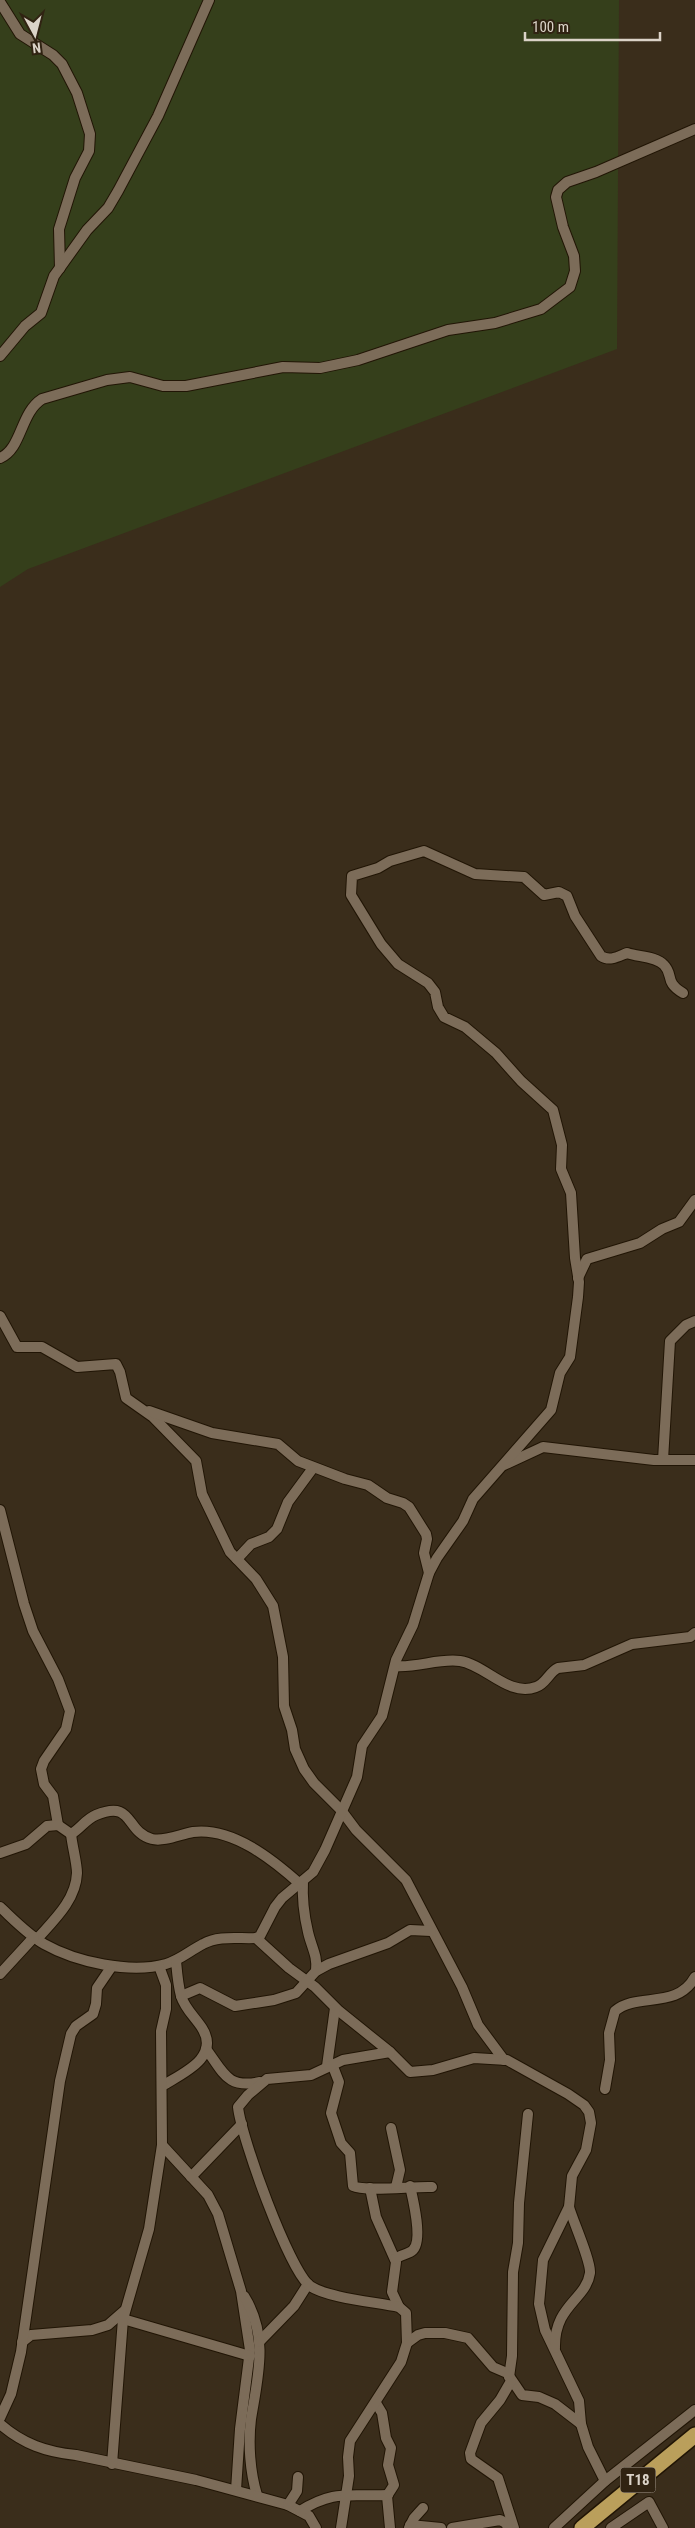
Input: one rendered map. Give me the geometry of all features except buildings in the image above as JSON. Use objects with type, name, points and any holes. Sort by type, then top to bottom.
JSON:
[{"type":"highway","name":"T18","points":[[582,2528],[695,2435]]},
{"type":"street","points":[[0,356],[24,326],[44,308],[54,276],[87,230],[108,208],[158,116],[209,0]]},
{"type":"street","points":[[0,2],[20,34],[53,55],[62,64],[77,92],[90,134],[89,151],[75,178],[59,229],[60,268]]},
{"type":"street","points":[[0,458],[10,451],[33,404],[42,399],[107,380],[130,376],[163,386],[186,386],[284,367],[320,368],[358,360],[448,330],[496,323],[542,309],[570,287],[575,271],[574,256],[563,227],[556,197],[558,190],[567,182],[596,172],[695,129]]},
{"type":"street","points":[[256,1938],[264,1930],[282,1898],[313,1872],[321,1857],[357,1777],[362,1746],[382,1716],[395,1666],[413,1625],[429,1573],[437,1558],[463,1521],[473,1499],[552,1410],[560,1373],[570,1356],[578,1278],[574,1258],[571,1194],[561,1169],[562,1145],[552,1109],[521,1081],[496,1053],[464,1027],[444,1017],[438,1008],[435,992],[428,983],[398,964],[381,944],[351,895],[351,878],[356,873],[371,870],[390,861],[424,852],[475,874],[524,877],[544,895],[559,892],[566,896],[575,916],[601,956],[617,958],[627,953],[659,961],[667,969],[671,984],[683,993]]},
{"type":"street","points":[[578,1278],[587,1259],[646,1240],[662,1229],[679,1222],[695,1200]]},
{"type":"street","points":[[0,1316],[17,1347],[42,1347],[77,1367],[116,1364],[120,1372],[124,1395],[153,1416],[196,1461],[202,1494],[227,1546],[236,1559],[256,1579],[274,1606],[283,1657],[283,1701],[292,1730],[295,1749],[314,1783],[341,1810],[356,1830],[406,1880],[462,1987],[478,2025],[504,2060]]},
{"type":"street","points":[[662,1460],[670,1341],[686,1325],[695,1321]]},
{"type":"street","points":[[142,1409],[212,1433],[278,1444],[298,1461],[345,1479],[368,1484],[386,1498],[409,1507],[428,1539],[424,1553],[429,1573]]},
{"type":"street","points":[[501,1466],[543,1447],[662,1460],[695,1460]]},
{"type":"street","points":[[236,1559],[251,1544],[269,1537],[277,1529],[288,1502],[313,1468]]},
{"type":"street","points":[[0,1510],[24,1604],[33,1631],[58,1679],[70,1711],[66,1729],[44,1761],[41,1769],[44,1784],[52,1796],[58,1825]]},
{"type":"street","points":[[395,1666],[409,1667],[460,1661],[510,1686],[532,1688],[548,1680],[558,1668],[584,1665],[632,1644],[686,1638],[695,1633]]},
{"type":"street","points":[[71,1834],[96,1816],[113,1811],[123,1812],[137,1829],[154,1840],[195,1832],[215,1833],[235,1838],[301,1882]]},
{"type":"street","points":[[0,1853],[26,1844],[47,1826],[58,1825],[71,1834],[77,1873],[72,1893],[58,1916],[2,1968]]},
{"type":"street","points":[[301,1882],[302,1904],[316,1955],[316,1970]]},
{"type":"street","points":[[1,1909],[36,1938],[52,1948],[80,1958],[112,1966],[159,1966],[176,1961],[204,1943],[216,1939],[256,1938],[307,1981],[362,2032],[390,2052],[408,2070],[413,2072],[433,2070],[474,2058],[504,2060],[525,2069],[584,2105],[589,2112],[591,2123],[586,2150],[572,2176],[569,2208],[590,2273],[584,2286],[565,2310],[558,2323],[554,2336],[555,2353]]},
{"type":"street","points":[[181,1996],[202,1989],[235,2006],[251,2005],[294,1994],[316,1970],[388,1943],[410,1930],[431,1931]]},
{"type":"street","points":[[162,2086],[199,2063],[205,2056],[206,2049],[204,2032],[181,1996],[176,1961]]},
{"type":"street","points":[[0,2418],[11,2394],[22,2342],[60,2081],[69,2040],[73,2030],[95,2011],[97,1988],[112,1966]]},
{"type":"street","points":[[112,2464],[123,2320],[149,2229],[162,2145],[161,2031],[166,2009],[166,1985],[159,1966]]},
{"type":"street","points":[[605,2089],[610,2060],[609,2033],[615,2011],[623,2006],[677,1995],[695,1976]]},
{"type":"street","points":[[335,2008],[330,2065],[339,2082],[338,2093],[331,2109],[341,2143],[350,2153],[353,2186],[370,2188],[432,2187]]},
{"type":"street","points":[[206,2049],[229,2078],[236,2084],[245,2085],[311,2075],[330,2065],[390,2052]]},
{"type":"street","points":[[263,2081],[239,2106],[242,2124],[273,2217],[297,2270],[308,2284],[342,2296],[399,2307]]},
{"type":"street","points":[[514,2528],[498,2478],[472,2459],[470,2453],[481,2423],[500,2400],[510,2379],[514,2272],[528,2114]]},
{"type":"street","points":[[191,2177],[242,2124]]},
{"type":"street","points":[[391,2128],[400,2170],[396,2187]]},
{"type":"street","points":[[162,2145],[208,2195],[218,2214],[241,2291],[250,2337],[250,2356],[240,2429],[236,2490]]},
{"type":"street","points":[[395,2259],[411,2252],[416,2245],[415,2209],[410,2186]]},
{"type":"street","points":[[341,2528],[349,2476],[348,2457],[350,2441],[401,2362],[407,2343],[406,2313],[399,2307],[392,2292],[396,2268],[395,2259],[376,2217],[370,2188]]},
{"type":"street","points":[[569,2208],[550,2241],[541,2272],[540,2304],[545,2330],[578,2401],[581,2424],[588,2447],[605,2481]]},
{"type":"street","points":[[259,2342],[294,2306],[308,2284]]},
{"type":"street","points":[[241,2291],[256,2316],[259,2342],[258,2388],[251,2421],[252,2465],[257,2495]]},
{"type":"street","points":[[22,2342],[32,2335],[92,2330],[108,2325],[115,2321],[127,2308]]},
{"type":"street","points":[[123,2320],[250,2356]]},
{"type":"street","points":[[407,2343],[418,2334],[425,2333],[445,2333],[468,2338],[493,2367],[505,2371],[522,2395],[539,2397],[555,2404],[581,2424]]},
{"type":"street","points":[[376,2403],[382,2413],[386,2438],[391,2448],[388,2465],[394,2485],[388,2494],[390,2528]]},
{"type":"street","points":[[554,2528],[605,2481],[695,2410]]},
{"type":"street","points":[[0,2424],[17,2439],[61,2454],[76,2455],[236,2490],[288,2505],[309,2516],[316,2528]]},
{"type":"street","points":[[288,2505],[297,2491],[298,2477]]},
{"type":"street","points":[[300,2511],[319,2499],[334,2495],[388,2494]]},
{"type":"street","points":[[611,2528],[649,2502],[663,2528]]},
{"type":"street","points":[[410,2527],[422,2508]]},
{"type":"street","points":[[452,2528],[500,2520],[506,2523],[508,2528]]},
{"type":"street","points":[[410,2527],[441,2528]]},
{"type":"green space","points":[[0,0],[619,0],[617,349],[28,569],[0,587]]}]
